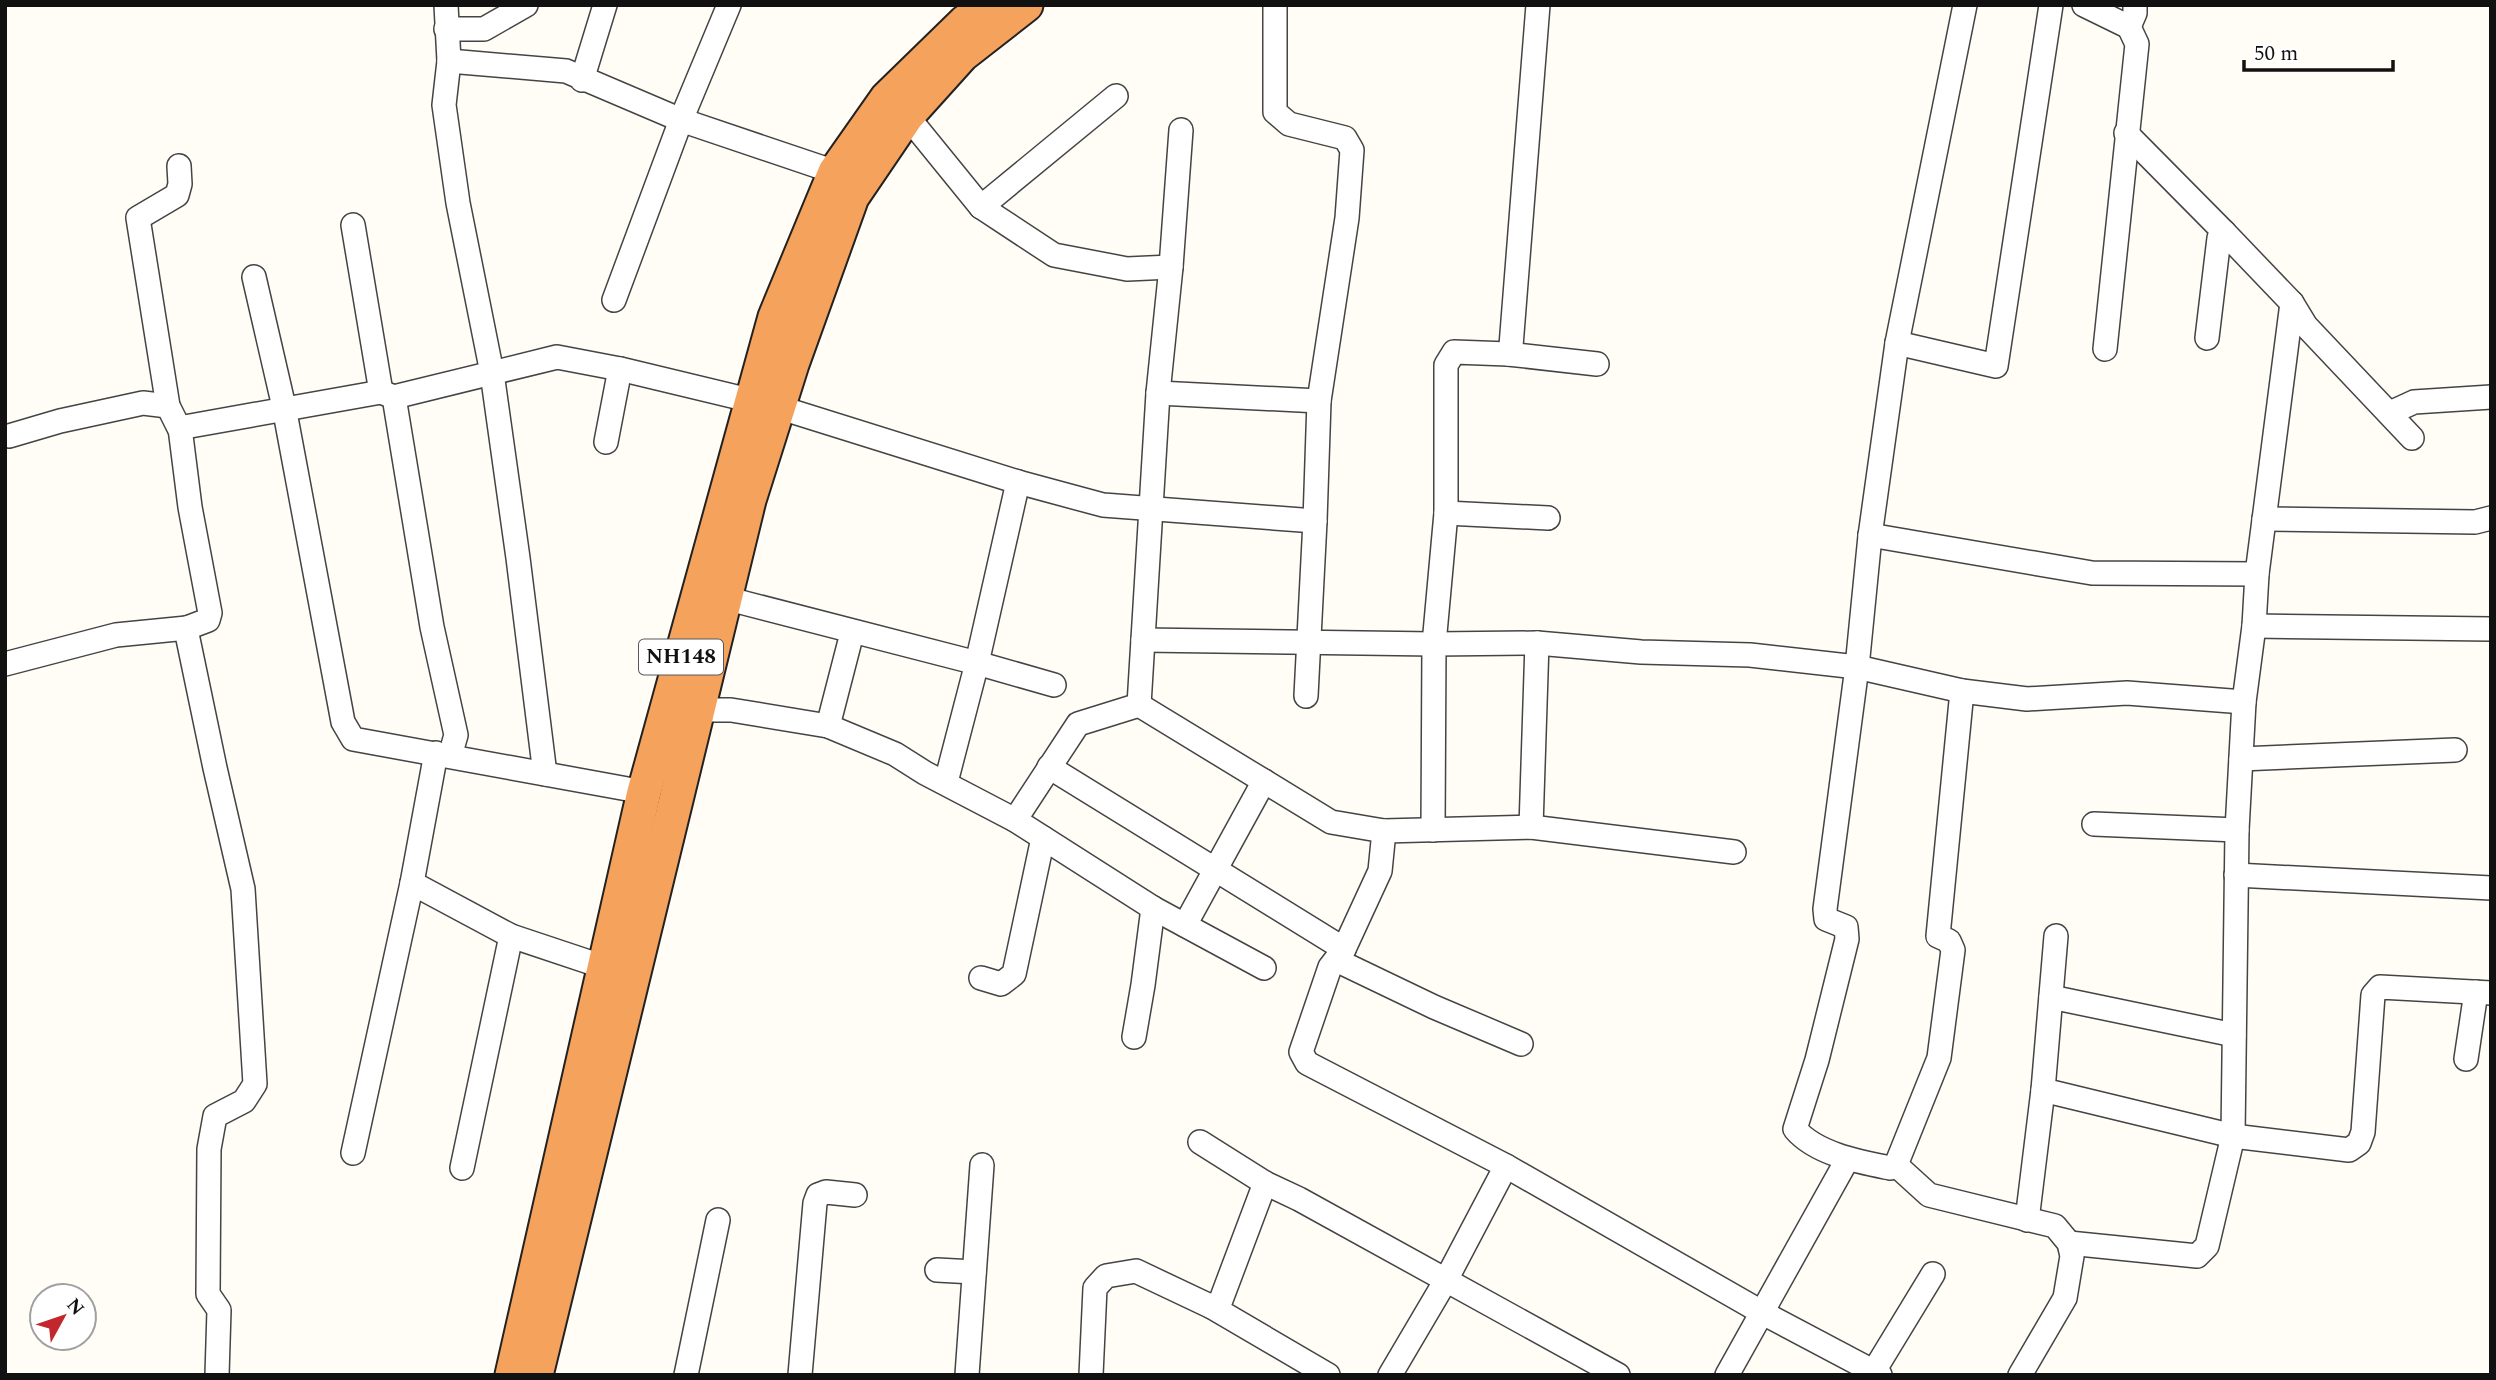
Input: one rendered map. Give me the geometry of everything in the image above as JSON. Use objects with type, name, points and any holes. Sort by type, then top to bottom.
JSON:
[{"type":"highway","name":"NH148","points":[[512,1375],[644,792],[697,710],[725,598],[749,500],[765,404],[775,317],[835,172],[887,98],[965,22],[989,5]]},
{"type":"highway","name":"NH148","points":[[536,1375],[673,746],[765,404],[852,197],[907,116],[962,55],[1026,5]]},
{"type":"street","points":[[446,5],[449,61],[444,105],[456,191],[492,373],[537,695],[545,774]]},
{"type":"street","points":[[446,29],[484,29],[526,5]]},
{"type":"street","points":[[582,80],[606,5]]},
{"type":"street","points":[[614,300],[681,120],[729,5]]},
{"type":"street","points":[[1275,5],[1275,112],[1289,124],[1345,138],[1352,150],[1348,218],[1319,401],[1306,696]]},
{"type":"street","points":[[1508,354],[1511,346],[1538,5]]},
{"type":"street","points":[[1962,691],[1938,936],[1949,941],[1953,950],[1939,1058],[1896,1165],[1890,1168],[1847,1160],[1801,1137],[1795,1129],[1847,939],[1846,927],[1826,919],[1825,909],[1857,667],[1870,535],[1897,344],[1965,5]]},
{"type":"street","points":[[1897,344],[1996,366],[2051,5]]},
{"type":"street","points":[[2084,5],[2132,16],[2137,44],[2105,349]]},
{"type":"street","points":[[449,61],[566,71],[681,120],[835,172]]},
{"type":"street","points":[[981,207],[1116,96]]},
{"type":"street","points":[[907,116],[981,207],[1054,255],[1126,269],[1171,267]]},
{"type":"street","points":[[1139,705],[1158,393],[1181,130]]},
{"type":"street","points":[[2126,133],[2292,303],[2306,326],[2412,438]]},
{"type":"street","points":[[5,664],[116,635],[187,628],[208,620],[210,613],[190,507],[180,428],[167,407],[138,218],[177,195],[180,184],[179,166]]},
{"type":"street","points":[[353,225],[432,627],[456,735],[443,755],[353,1153]]},
{"type":"street","points":[[2207,338],[2219,238],[2224,232]]},
{"type":"street","points":[[254,277],[284,407],[347,732],[353,739],[443,755],[472,763],[644,792]]},
{"type":"street","points":[[2069,1244],[2197,1256],[2207,1246],[2232,1136],[2236,830],[2244,702],[2254,626],[2257,573],[2292,303]]},
{"type":"street","points":[[1433,830],[1434,644],[1446,513],[1446,365],[1454,352],[1508,354],[1597,364]]},
{"type":"street","points":[[180,428],[284,407],[387,394],[557,357],[620,369],[765,404],[1018,482],[1103,505],[1315,522]]},
{"type":"street","points":[[606,442],[620,369]]},
{"type":"street","points":[[1158,393],[1319,401]]},
{"type":"street","points":[[2390,413],[2414,402],[2491,397]]},
{"type":"street","points":[[9,436],[143,402],[167,407]]},
{"type":"street","points":[[946,782],[977,663],[1018,482]]},
{"type":"street","points":[[1446,513],[1548,519]]},
{"type":"street","points":[[2264,519],[2475,522],[2491,518]]},
{"type":"street","points":[[1870,535],[2092,573],[2257,573]]},
{"type":"street","points":[[725,598],[1054,685]]},
{"type":"street","points":[[2254,626],[2491,629]]},
{"type":"street","points":[[187,628],[243,889],[255,1084],[244,1101],[215,1116],[209,1149],[208,1294],[219,1310],[217,1375]]},
{"type":"street","points":[[828,726],[852,633]]},
{"type":"street","points":[[1143,640],[1537,643],[1641,652],[1750,655],[1857,667],[1962,691],[2026,699],[2127,693],[2244,702]]},
{"type":"street","points":[[1531,827],[1537,643]]},
{"type":"street","points":[[1015,820],[1078,724],[1139,705],[1331,822],[1384,831],[1531,827],[1734,852]]},
{"type":"street","points":[[697,710],[731,710],[828,726],[895,754],[925,773],[1015,820],[1153,908],[1264,968]]},
{"type":"street","points":[[2241,759],[2455,750]]},
{"type":"street","points":[[1049,767],[1340,955],[1434,1007],[1521,1044]]},
{"type":"street","points":[[1185,925],[1264,781]]},
{"type":"street","points":[[2094,824],[2236,830]]},
{"type":"street","points":[[1384,831],[1380,871],[1340,955],[1330,967],[1301,1052],[1307,1063],[1506,1166],[1763,1313],[1877,1373],[1933,1274]]},
{"type":"street","points":[[981,978],[1001,984],[1014,974],[1044,838]]},
{"type":"street","points":[[2236,875],[2491,888]]},
{"type":"street","points":[[412,883],[511,936],[604,967]]},
{"type":"street","points":[[1134,1037],[1153,908]]},
{"type":"street","points":[[461,1168],[511,936]]},
{"type":"street","points":[[2027,1220],[2043,1090],[2056,936]]},
{"type":"street","points":[[2043,1090],[2232,1136],[2349,1150],[2359,1143],[2363,1132],[2373,995],[2380,987],[2483,993],[2466,1059]]},
{"type":"street","points":[[2051,997],[2234,1035]]},
{"type":"street","points":[[1200,1142],[1265,1183],[1299,1199],[1618,1375]]},
{"type":"street","points":[[1727,1375],[1847,1160]]},
{"type":"street","points":[[967,1375],[982,1164]]},
{"type":"street","points":[[1896,1165],[1929,1195],[2056,1226],[2069,1244],[2072,1256],[2064,1298],[2020,1375]]},
{"type":"street","points":[[1390,1375],[1446,1280],[1506,1166]]},
{"type":"street","points":[[1212,1307],[1221,1300],[1265,1183]]},
{"type":"street","points":[[800,1375],[815,1203],[818,1195],[826,1192],[855,1195]]},
{"type":"street","points":[[686,1375],[718,1220]]},
{"type":"street","points":[[937,1270],[974,1272]]},
{"type":"street","points":[[1091,1375],[1095,1288],[1106,1276],[1136,1271],[1212,1307],[1328,1375]]}]
